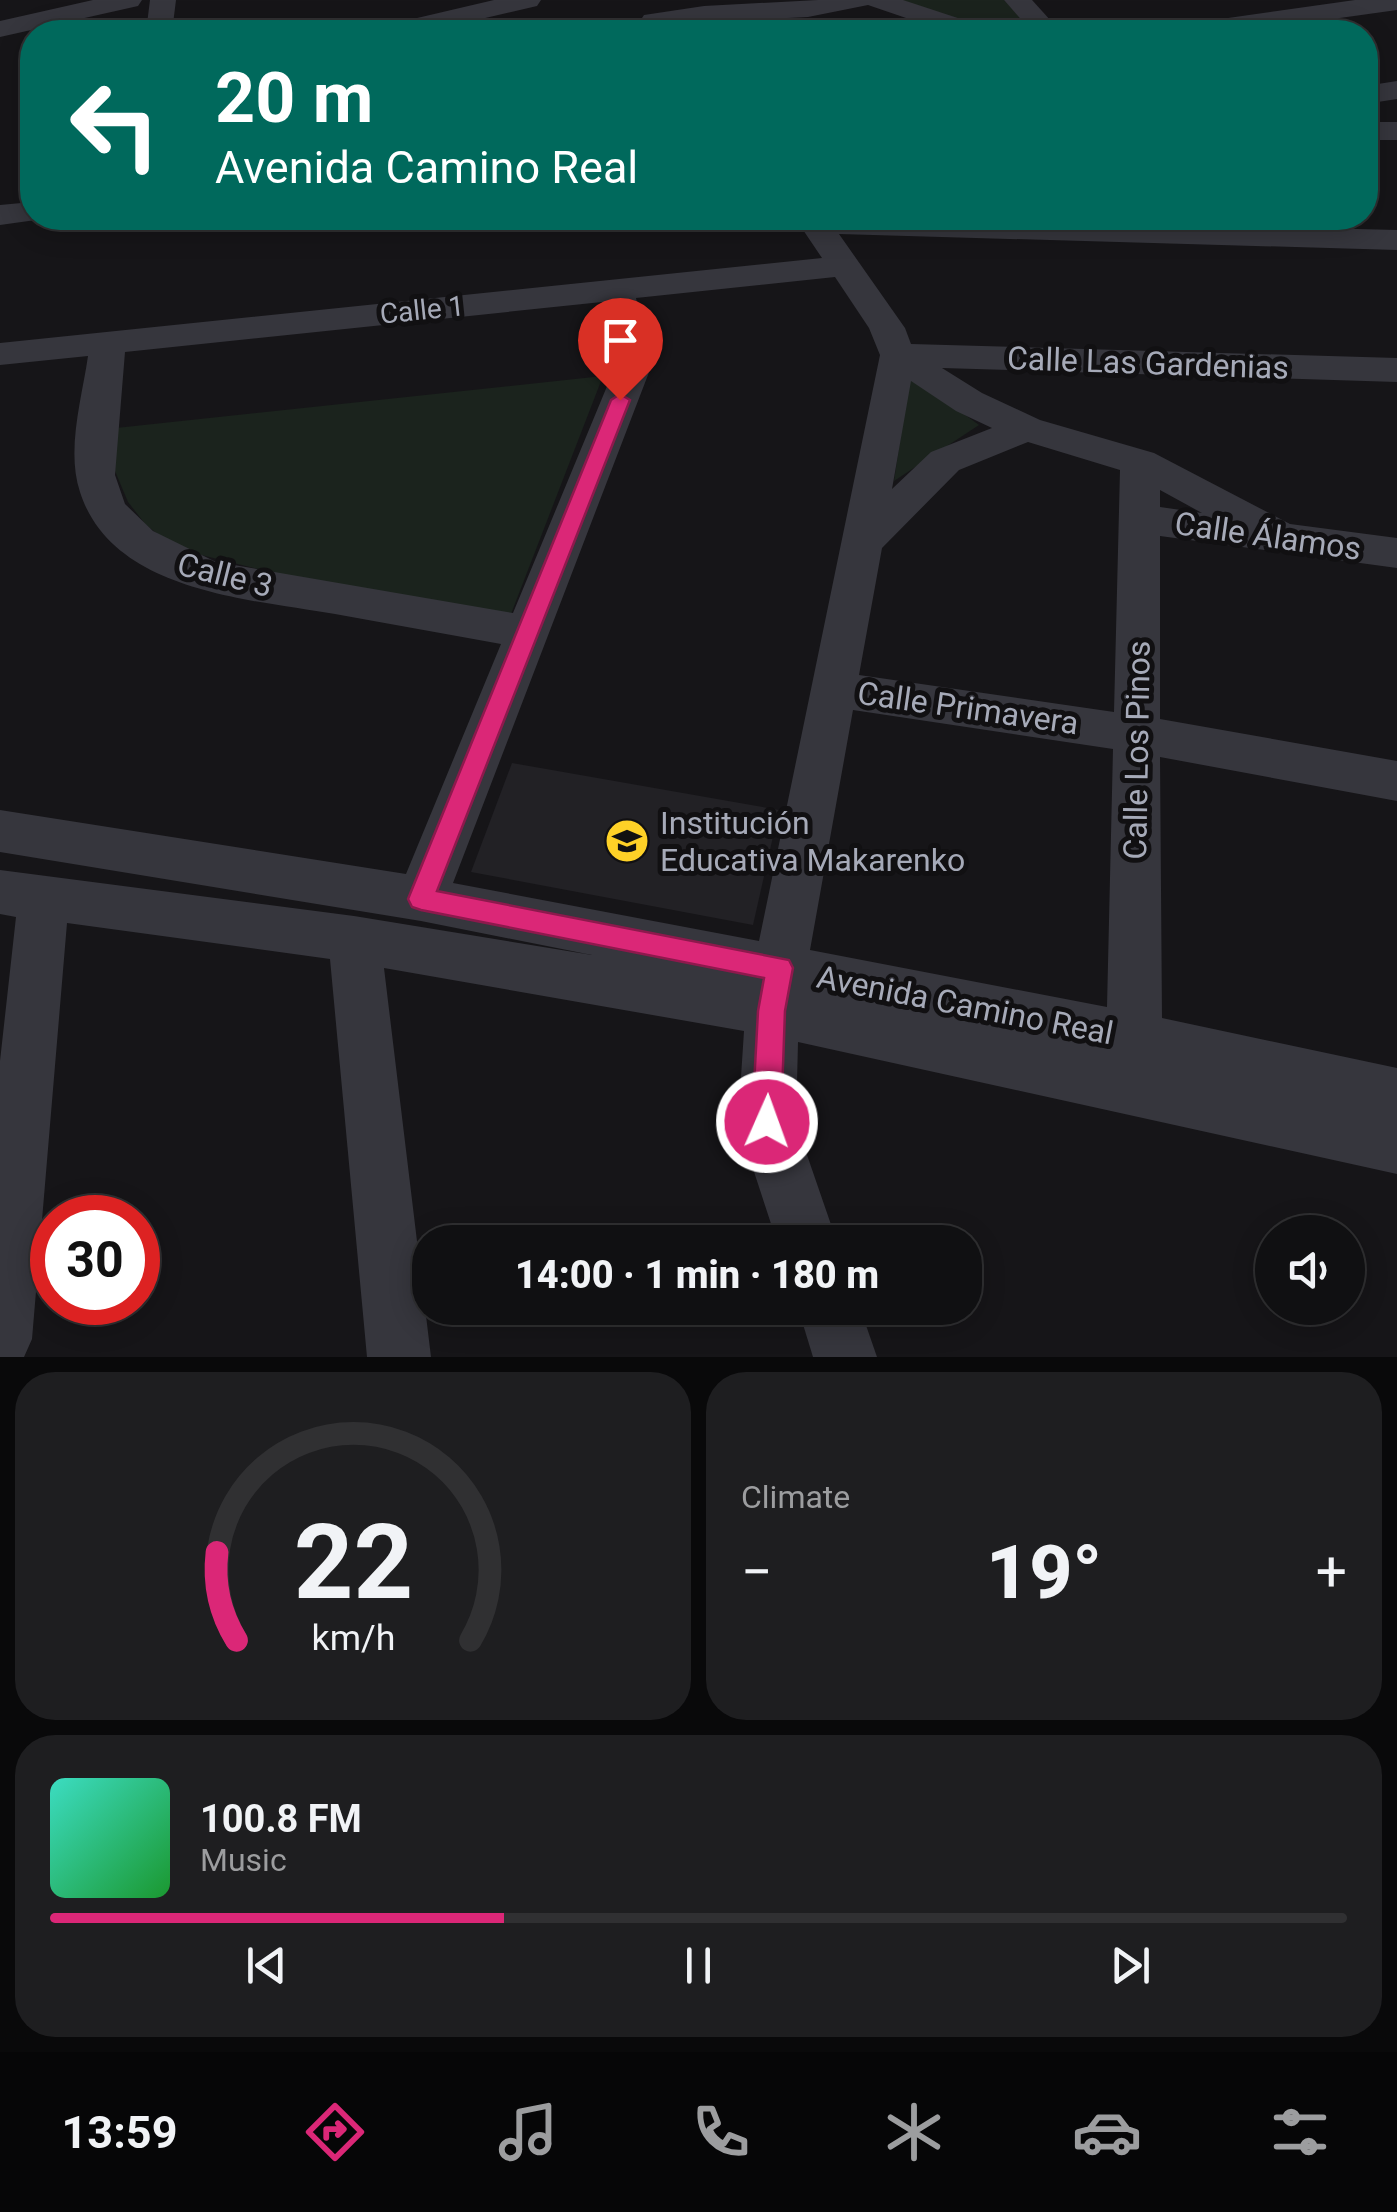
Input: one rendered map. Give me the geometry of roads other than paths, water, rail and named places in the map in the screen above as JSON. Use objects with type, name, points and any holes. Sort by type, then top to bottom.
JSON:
[{"type":"street","points":[[40,20],[129,0]]},
{"type":"street","points":[[454,20],[528,0]]},
{"type":"street","points":[[672,20],[682,14],[858,0]]},
{"type":"street","points":[[878,0],[937,20]]},
{"type":"street","points":[[1017,0],[1035,20]]},
{"type":"street","points":[[1270,20],[1397,2]]},
{"type":"street","points":[[631,3],[652,20]]},
{"type":"street","points":[[801,1225],[767,1122],[776,990],[898,356],[887,328],[820,230]]},
{"type":"street","points":[[1105,230],[1397,240]]},
{"type":"street","name":"Calle 1","points":[[0,354],[844,266]]},
{"type":"street","points":[[421,899],[634,367],[617,290]]},
{"type":"street","name":"Calle 3","points":[[108,344],[94,474],[116,519],[168,563],[212,576],[528,632]]},
{"type":"street","points":[[898,356],[969,402],[1026,429],[1140,462],[1282,538]]},
{"type":"street","name":"Calle Las Gardenias","points":[[898,356],[1397,370]]},
{"type":"street","points":[[862,544],[945,461],[1026,429]]},
{"type":"street","name":"Calle Los Pinos","points":[[1136,1038],[1133,981],[1140,462]]},
{"type":"street","name":"Calle Álamos","points":[[1140,519],[1397,553]]},
{"type":"street","name":"Calle Primavera","points":[[834,689],[1138,734],[1397,781]]},
{"type":"street","name":"Avenida Camino Real","points":[[0,831],[421,899],[1397,1145]]},
{"type":"street","points":[[0,1339],[22,895]]},
{"type":"street","name":"Avenida Camino Real","points":[[22,895],[1136,1038],[1397,1095]]},
{"type":"street","points":[[354,939],[399,1357]]},
{"type":"street","points":[[834,1325],[845,1357]]},
{"type":"place","name":"Institución Educativa Makarenko","points":[[627,841]]}]
